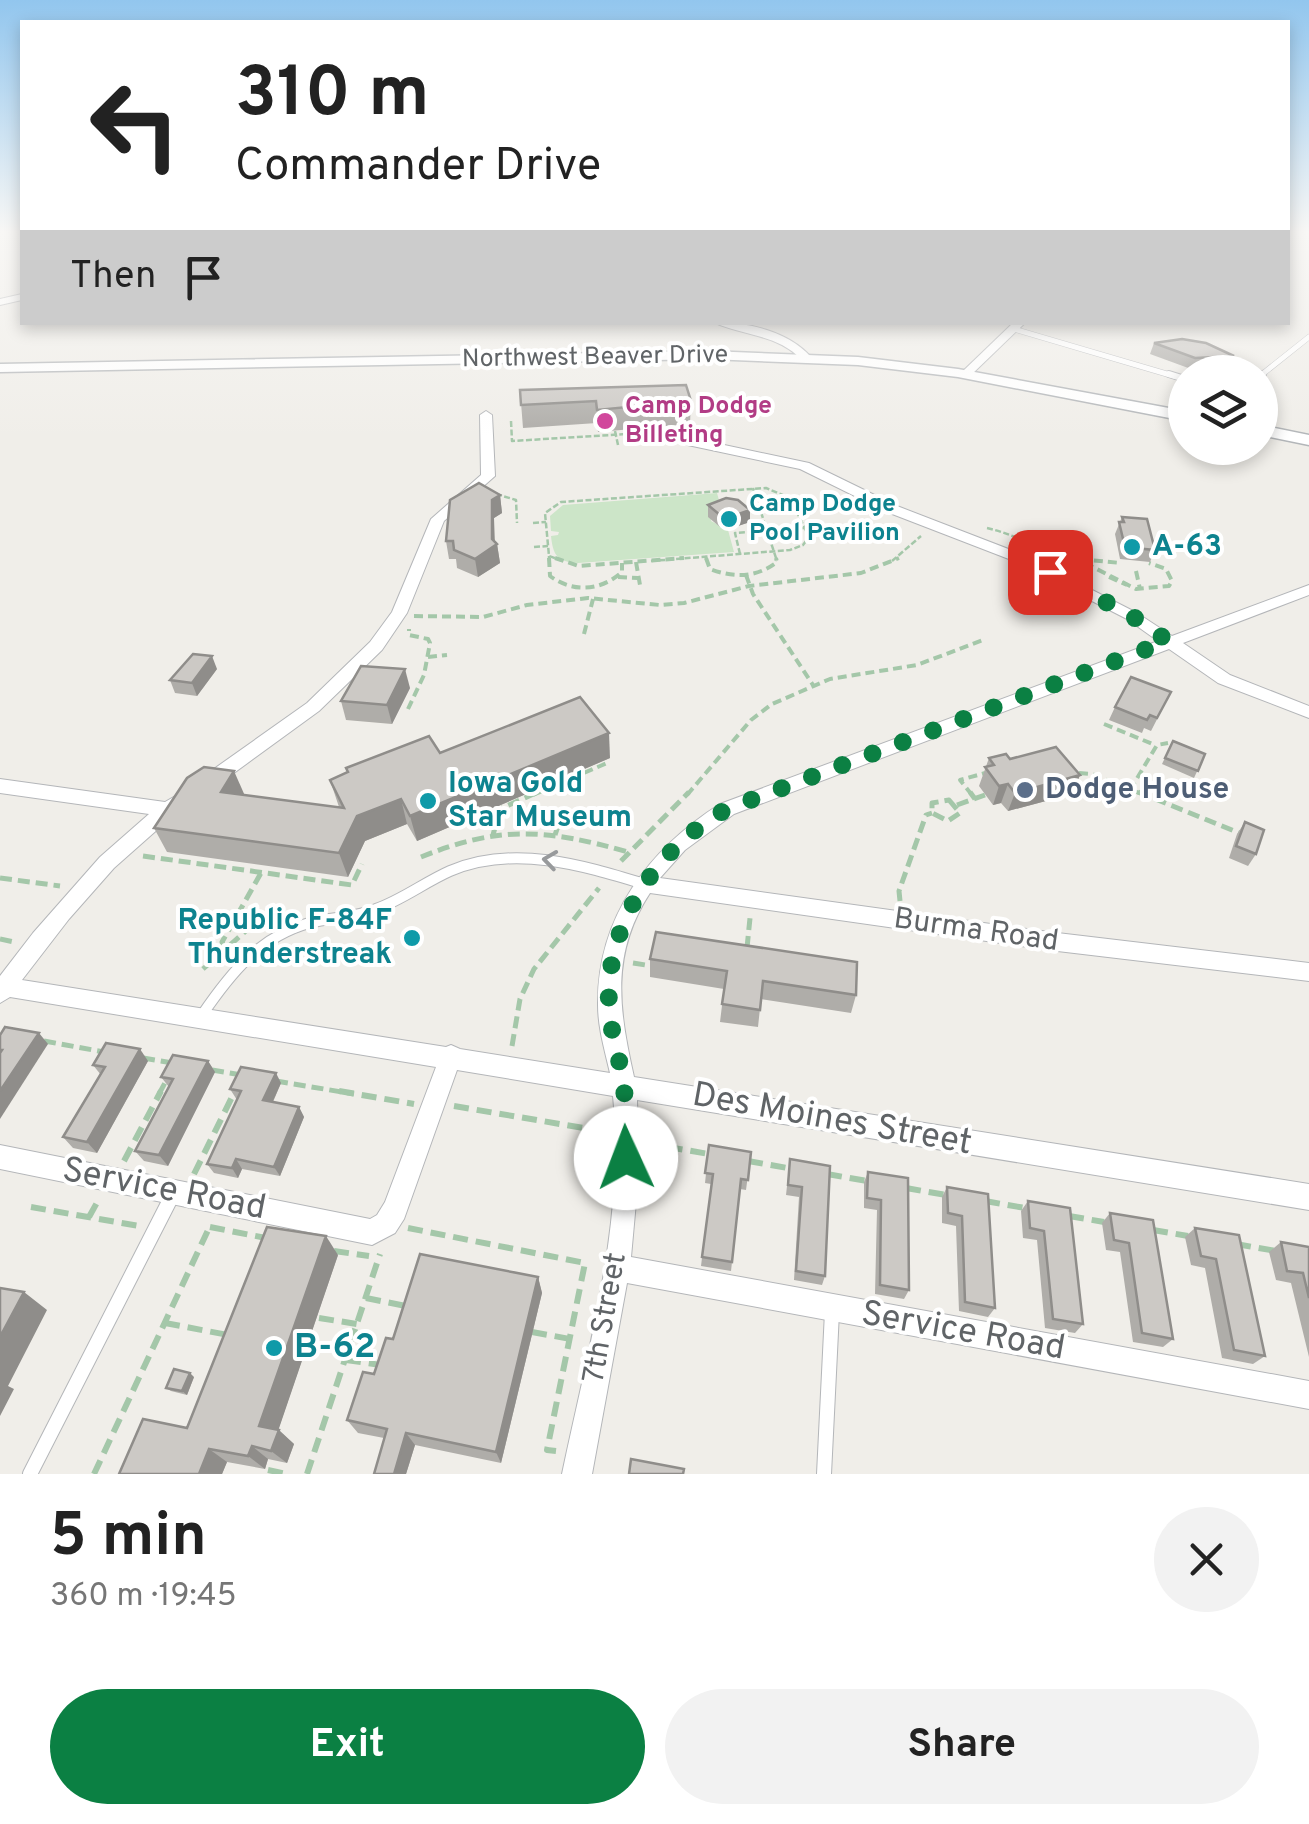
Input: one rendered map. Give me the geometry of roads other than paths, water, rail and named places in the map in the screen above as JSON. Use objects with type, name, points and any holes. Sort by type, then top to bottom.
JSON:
[{"type":"main road","name":"Northwest Beaver Drive","points":[[0,368],[805,357],[966,374],[1168,413]]},
{"type":"main road","points":[[1278,434],[1309,440]]},
{"type":"street","points":[[742,325],[796,347],[805,357]]},
{"type":"street","points":[[966,374],[1018,326]]},
{"type":"street","points":[[2,988],[84,888],[120,852],[168,810],[263,746],[355,669],[399,613],[438,519],[488,476],[486,415]]},
{"type":"street","points":[[681,436],[804,466],[930,524],[1050,572],[1132,616],[1224,679],[1309,712]]},
{"type":"street","name":"7th Street","points":[[579,1465],[618,1268],[626,1178],[624,1085],[615,1057],[608,1002],[614,950],[644,884],[704,821],[727,809],[1309,590]]},
{"type":"street","points":[[0,786],[168,810]]},
{"type":"street","name":"Burma Road","points":[[644,884],[1309,972]]},
{"type":"street","name":"Des Moines Street","points":[[2,988],[201,1016],[890,1132],[1309,1197]]},
{"type":"street","name":"Service Road","points":[[0,1157],[372,1232],[397,1226],[396,1210],[451,1056]]},
{"type":"street","name":"Service Road","points":[[618,1268],[1309,1396]]},
{"type":"lane","points":[[1018,326],[1168,374]]},
{"type":"lane","points":[[1278,366],[1287,361],[1297,342],[1309,337]]},
{"type":"lane","points":[[201,1016],[230,974],[274,936],[305,924],[370,912],[459,867],[522,857],[590,867],[644,884]]},
{"type":"lane","points":[[30,1474],[155,1229],[179,1193]]},
{"type":"lane","points":[[824,1474],[832,1308]]},
{"type":"place","name":"Camp Dodge Billeting","points":[[605,421]]},
{"type":"place","name":"Camp Dodge Pool Pavilion","points":[[729,519]]},
{"type":"place","name":"A-63","points":[[1132,547]]},
{"type":"place","name":"Dodge House","points":[[1025,790]]},
{"type":"place","name":"Iowa Gold Star Museum","points":[[428,801]]},
{"type":"place","name":"Republic F-84F Thunderstreak","points":[[412,938]]},
{"type":"place","name":"B-62","points":[[274,1348]]}]
